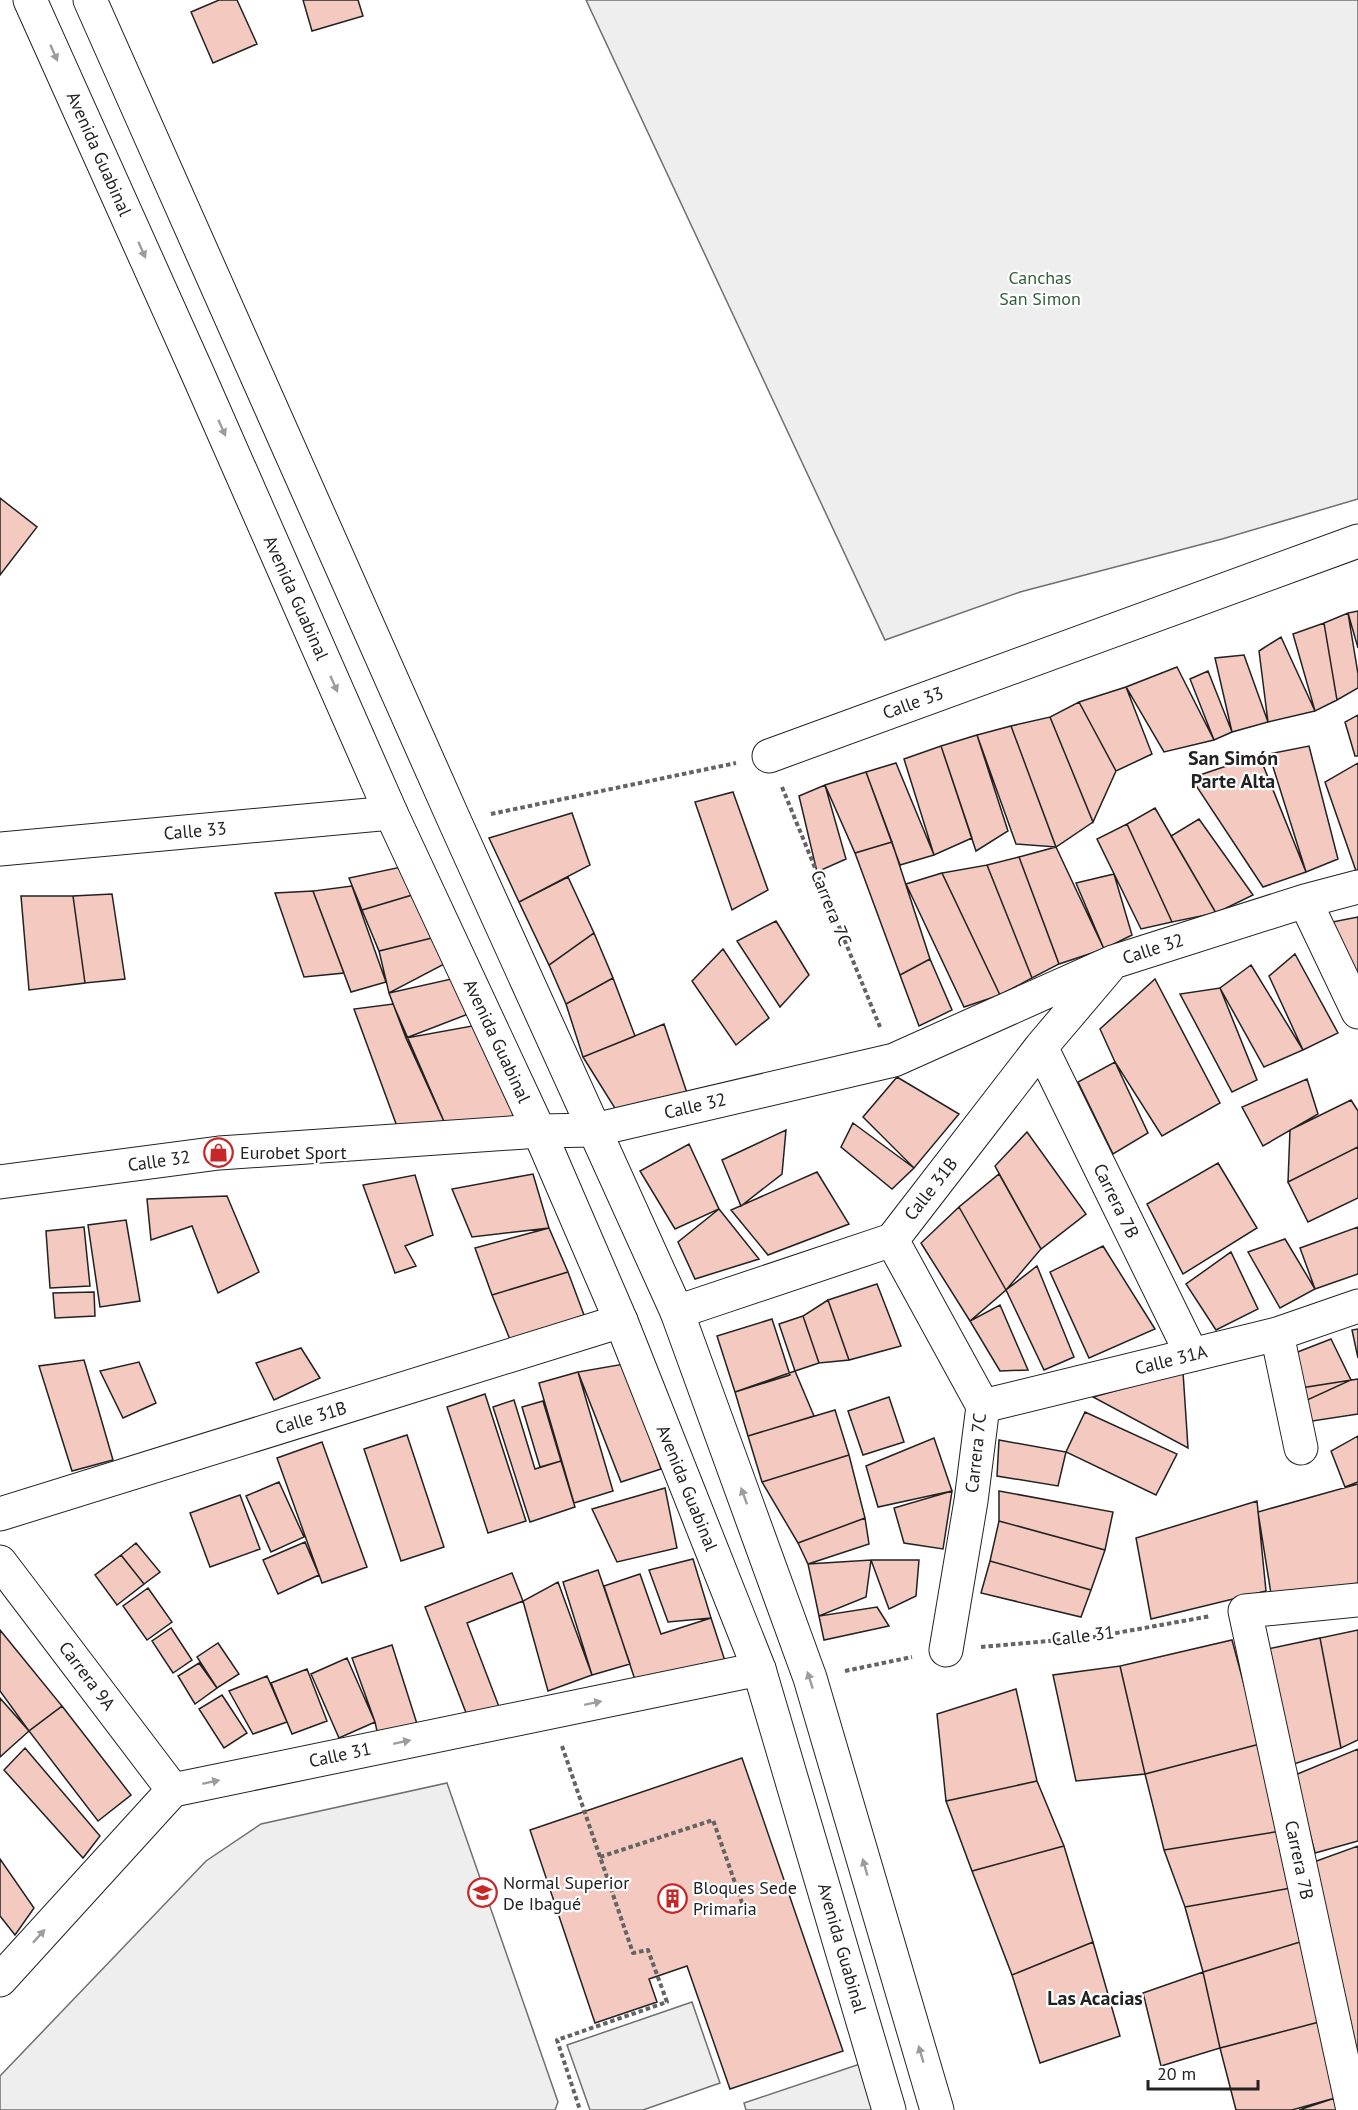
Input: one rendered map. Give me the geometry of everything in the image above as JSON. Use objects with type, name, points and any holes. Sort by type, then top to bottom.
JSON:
[{"type":"street","name":"Avenida Guabinal","points":[[30,0],[391,813],[539,1131],[621,1321],[759,1669],[890,2110]]},
{"type":"street","points":[[90,0],[455,822],[677,1312],[810,1678],[937,2110]]},
{"type":"street","name":"Calle 33","points":[[769,756],[1358,541]]},
{"type":"street","name":"Calle 33","points":[[0,849],[391,813]]},
{"type":"street","name":"Calle 32","points":[[0,1182],[219,1153],[539,1131],[594,1130],[894,1060],[1113,962],[1305,901],[1358,887]]},
{"type":"street","points":[[1305,901],[1358,1012]]},
{"type":"street","name":"Calle 31B","points":[[892,1240],[1041,1047],[1113,962]]},
{"type":"street","name":"Carrera 7B","points":[[1041,1047],[1192,1355]]},
{"type":"street","points":[[677,1312],[892,1240]]},
{"type":"street","name":"Carrera 7C","points":[[892,1240],[982,1406],[971,1501],[946,1650]]},
{"type":"street","name":"Calle 31A","points":[[982,1406],[1276,1334],[1358,1306]]},
{"type":"street","name":"Calle 31B","points":[[0,1514],[621,1321]]},
{"type":"street","points":[[1276,1334],[1301,1448]]},
{"type":"street","name":"Carrera 9A","points":[[0,1562],[173,1790]]},
{"type":"street","points":[[1245,1611],[1358,1600]]},
{"type":"street","name":"Carrera 7B","points":[[1245,1611],[1353,2110]]},
{"type":"street","name":"Calle 31","points":[[173,1790],[759,1669]]},
{"type":"street","points":[[0,1980],[173,1790]]},
{"type":"path","points":[[455,822],[769,756]]},
{"type":"path","name":"Carrera 7C","points":[[769,756],[894,1060]]},
{"type":"path","name":"Calle 31","points":[[810,1678],[946,1650],[1094,1637],[1245,1611]]},
{"type":"path","points":[[562,1746],[633,1953],[648,1950],[667,2002],[557,2040],[580,2110]]},
{"type":"path","points":[[600,1857],[713,1820],[748,1920]]},
{"type":"green space","name":"Canchas San Simon","points":[[586,0],[1358,0],[1358,499],[1222,539],[1020,592],[885,640]]},
{"type":"green space","points":[[447,1783],[558,2102],[555,2110],[0,2110],[0,2076],[206,1861],[261,1824]]},
{"type":"green space","points":[[692,2002],[720,2083],[643,2110],[590,2110],[567,2045]]},
{"type":"green space","points":[[860,2064],[872,2110],[746,2110],[744,2103]]},
{"type":"building","points":[[219,0],[237,0],[257,44],[213,63],[191,12]]},
{"type":"building","points":[[303,0],[358,0],[363,16],[312,31]]},
{"type":"building","points":[[0,498],[37,527],[0,575]]},
{"type":"building","points":[[1358,611],[1358,648],[1348,613]]},
{"type":"building","points":[[1348,613],[1358,674],[1358,688],[1337,700],[1324,623]]},
{"type":"building","points":[[1324,623],[1337,700],[1315,711],[1293,634]]},
{"type":"building","points":[[1281,637],[1315,711],[1268,722],[1259,651]]},
{"type":"building","points":[[1244,655],[1268,722],[1232,732],[1215,658]]},
{"type":"building","points":[[1177,667],[1214,740],[1164,752],[1126,687]]},
{"type":"building","points":[[1208,671],[1232,732],[1214,740],[1190,679]]},
{"type":"building","points":[[1126,687],[1152,754],[1116,771],[1079,702]]},
{"type":"building","points":[[1079,702],[1116,771],[1093,822],[1050,717]]},
{"type":"building","points":[[1358,715],[1358,756],[1355,756],[1345,722]]},
{"type":"building","points":[[1050,717],[1093,822],[1056,847],[1011,726]]},
{"type":"building","points":[[1011,726],[1056,847],[1016,844],[977,735]]},
{"type":"building","points":[[977,735],[1008,831],[976,851],[941,746]]},
{"type":"building","points":[[941,746],[972,838],[934,855],[904,759]]},
{"type":"building","points":[[1309,746],[1338,859],[1306,872],[1269,754]]},
{"type":"building","points":[[1259,755],[1306,872],[1263,887],[1191,778]]},
{"type":"building","points":[[896,763],[934,855],[900,865],[866,772]]},
{"type":"building","points":[[1358,763],[1358,870],[1356,871],[1325,782]]},
{"type":"building","points":[[866,772],[892,842],[855,853],[825,785]]},
{"type":"building","points":[[825,785],[846,859],[817,872],[799,796]]},
{"type":"building","points":[[733,792],[768,890],[732,910],[695,802]]},
{"type":"building","points":[[1155,808],[1216,913],[1172,922],[1127,824]]},
{"type":"building","points":[[572,813],[590,865],[519,902],[489,838]]},
{"type":"building","points":[[1199,819],[1253,895],[1216,913],[1171,836]]},
{"type":"building","points":[[1127,824],[1172,922],[1141,929],[1097,839]]},
{"type":"building","points":[[892,842],[930,959],[900,975],[855,853]]},
{"type":"building","points":[[1056,847],[1104,949],[1059,964],[1019,857]]},
{"type":"building","points":[[1019,857],[1059,964],[1032,978],[987,865]]},
{"type":"building","points":[[987,865],[1032,978],[1000,995],[942,873]]},
{"type":"building","points":[[406,866],[419,893],[362,910],[349,878]]},
{"type":"building","points":[[942,873],[1000,995],[964,1007],[906,884]]},
{"type":"building","points":[[1114,874],[1132,935],[1104,949],[1076,883]]},
{"type":"building","points":[[568,877],[594,933],[549,965],[519,902]]},
{"type":"building","points":[[352,886],[386,982],[351,992],[313,891]]},
{"type":"building","points":[[313,891],[344,973],[304,977],[275,893]]},
{"type":"building","points":[[419,893],[440,936],[379,951],[362,910]]},
{"type":"building","points":[[112,894],[125,979],[85,983],[73,896]]},
{"type":"building","points":[[21,896],[73,896],[85,983],[29,990]]},
{"type":"building","points":[[1358,917],[1358,1003],[1317,925]]},
{"type":"building","points":[[776,921],[809,975],[780,1007],[737,941]]},
{"type":"building","points":[[594,933],[613,978],[566,1004],[549,965]]},
{"type":"building","points":[[440,936],[452,960],[389,993],[379,951]]},
{"type":"building","points":[[723,949],[769,1018],[736,1045],[692,981]]},
{"type":"building","points":[[1295,954],[1338,1033],[1303,1050],[1269,976]]},
{"type":"building","points":[[930,959],[952,1010],[919,1026],[900,975]]},
{"type":"building","points":[[1251,965],[1303,1050],[1264,1067],[1220,988]]},
{"type":"building","points":[[460,977],[476,1011],[406,1038],[389,993]]},
{"type":"building","points":[[613,978],[635,1036],[583,1057],[566,1004]]},
{"type":"building","points":[[1155,979],[1220,1103],[1162,1136],[1115,1062],[1100,1029]]},
{"type":"building","points":[[1220,988],[1257,1080],[1232,1092],[1180,994]]},
{"type":"building","points":[[393,1004],[446,1126],[402,1140],[354,1009]]},
{"type":"building","points":[[483,1024],[514,1118],[446,1126],[406,1038]]},
{"type":"building","points":[[664,1024],[688,1096],[616,1110],[583,1057]]},
{"type":"building","points":[[1115,1062],[1148,1133],[1113,1154],[1078,1082]]},
{"type":"building","points":[[897,1077],[959,1114],[914,1168],[863,1117]]},
{"type":"building","points":[[1307,1079],[1318,1114],[1263,1146],[1242,1107]]},
{"type":"building","points":[[1351,1100],[1358,1111],[1358,1147],[1288,1182],[1290,1130]]},
{"type":"building","points":[[853,1123],[914,1168],[892,1189],[841,1147]]},
{"type":"building","points":[[786,1130],[782,1174],[741,1206],[722,1160]]},
{"type":"building","points":[[1027,1132],[1086,1214],[1041,1249],[995,1166]]},
{"type":"building","points":[[689,1144],[719,1209],[675,1229],[640,1171]]},
{"type":"building","points":[[1358,1147],[1358,1198],[1308,1222],[1288,1182]]},
{"type":"building","points":[[1218,1163],[1257,1228],[1183,1274],[1147,1204]]},
{"type":"building","points":[[817,1172],[849,1224],[768,1255],[731,1210]]},
{"type":"building","points":[[533,1174],[549,1228],[472,1237],[452,1189]]},
{"type":"building","points":[[999,1174],[1041,1249],[1006,1290],[959,1207]]},
{"type":"building","points":[[415,1175],[433,1235],[405,1246],[416,1266],[395,1273],[363,1185]]},
{"type":"building","points":[[227,1196],[259,1272],[218,1293],[192,1226],[151,1240],[147,1199]]},
{"type":"building","points":[[959,1207],[1006,1290],[970,1321],[921,1243]]},
{"type":"building","points":[[719,1209],[759,1259],[695,1279],[678,1242]]},
{"type":"building","points":[[126,1220],[140,1301],[100,1307],[88,1225]]},
{"type":"building","points":[[84,1227],[90,1286],[50,1288],[46,1231]]},
{"type":"building","points":[[1358,1227],[1358,1274],[1315,1289],[1300,1248]]},
{"type":"building","points":[[549,1228],[568,1272],[492,1295],[475,1248]]},
{"type":"building","points":[[1285,1239],[1315,1289],[1280,1308],[1248,1252]]},
{"type":"building","points":[[1103,1246],[1155,1329],[1089,1358],[1050,1272]]},
{"type":"building","points":[[1231,1252],[1258,1309],[1216,1330],[1186,1284]]},
{"type":"building","points":[[1037,1266],[1074,1357],[1044,1370],[1006,1290]]},
{"type":"building","points":[[568,1272],[584,1315],[511,1342],[492,1295]]},
{"type":"building","points":[[877,1284],[901,1346],[849,1360],[828,1300]]},
{"type":"building","points":[[94,1292],[95,1316],[55,1318],[53,1293]]},
{"type":"building","points":[[828,1300],[849,1360],[819,1363],[803,1316]]},
{"type":"building","points":[[1000,1305],[1028,1370],[1000,1371],[970,1321]]},
{"type":"building","points":[[803,1316],[819,1363],[795,1371],[779,1324]]},
{"type":"building","points":[[772,1319],[790,1375],[735,1392],[717,1336]]},
{"type":"building","points":[[1358,1329],[1358,1358],[1352,1330]]},
{"type":"building","points":[[1331,1339],[1351,1380],[1303,1402],[1295,1353]]},
{"type":"building","points":[[301,1348],[320,1378],[274,1400],[256,1363]]},
{"type":"building","points":[[84,1360],[113,1460],[72,1471],[39,1366]]},
{"type":"building","points":[[139,1362],[156,1403],[123,1418],[100,1371]]},
{"type":"building","points":[[624,1364],[661,1469],[621,1482],[578,1372]]},
{"type":"building","points":[[795,1371],[814,1416],[748,1436],[735,1392]]},
{"type":"building","points":[[578,1372],[613,1491],[574,1503],[539,1383]]},
{"type":"building","points":[[1183,1372],[1188,1448],[1093,1397]]},
{"type":"building","points":[[1358,1379],[1358,1414],[1306,1422],[1301,1388]]},
{"type":"building","points":[[485,1394],[526,1521],[488,1533],[447,1407]]},
{"type":"building","points":[[889,1397],[904,1442],[863,1455],[848,1411]]},
{"type":"building","points":[[514,1400],[535,1469],[561,1461],[575,1507],[530,1522],[493,1407]]},
{"type":"building","points":[[543,1401],[561,1461],[540,1467],[522,1407]]},
{"type":"building","points":[[835,1410],[849,1455],[762,1482],[748,1436]]},
{"type":"building","points":[[1085,1412],[1177,1454],[1156,1495],[1066,1452]]},
{"type":"building","points":[[407,1435],[444,1547],[401,1561],[364,1449]]},
{"type":"building","points":[[1358,1436],[1358,1482],[1345,1487],[1331,1451]]},
{"type":"building","points":[[934,1438],[952,1491],[878,1507],[866,1466]]},
{"type":"building","points":[[999,1440],[1066,1452],[1058,1486],[997,1476]]},
{"type":"building","points":[[322,1442],[367,1567],[322,1583],[277,1458]]},
{"type":"building","points":[[849,1455],[865,1518],[798,1543],[762,1482]]},
{"type":"building","points":[[279,1482],[304,1537],[271,1552],[246,1496]]},
{"type":"building","points":[[1358,1484],[1358,1583],[1272,1600],[1258,1512]]},
{"type":"building","points":[[665,1488],[677,1548],[617,1562],[592,1509]]},
{"type":"building","points":[[952,1491],[943,1549],[904,1543],[894,1508]]},
{"type":"building","points":[[999,1491],[1113,1512],[1105,1550],[999,1521]]},
{"type":"building","points":[[240,1495],[260,1549],[210,1567],[190,1513]]},
{"type":"building","points":[[1257,1501],[1266,1591],[1151,1619],[1136,1538]]},
{"type":"building","points":[[865,1518],[869,1544],[808,1564],[798,1543]]},
{"type":"building","points":[[999,1521],[1105,1550],[1091,1590],[990,1561]]},
{"type":"building","points":[[305,1542],[319,1575],[278,1594],[263,1560]]},
{"type":"building","points":[[136,1543],[160,1572],[144,1584],[121,1555]]},
{"type":"building","points":[[121,1555],[144,1584],[117,1605],[95,1575]]},
{"type":"building","points":[[693,1559],[711,1618],[668,1622],[649,1570]]},
{"type":"building","points":[[871,1560],[866,1597],[819,1616],[808,1564]]},
{"type":"building","points":[[871,1560],[919,1560],[916,1596],[889,1609]]},
{"type":"building","points":[[990,1561],[1091,1590],[1081,1617],[981,1593]]},
{"type":"building","points":[[598,1570],[630,1664],[592,1675],[563,1582]]},
{"type":"building","points":[[512,1573],[523,1601],[467,1623],[501,1712],[470,1723],[425,1607]]},
{"type":"building","points":[[640,1574],[661,1634],[711,1618],[726,1664],[639,1692],[604,1586]]},
{"type":"building","points":[[558,1582],[592,1675],[548,1691],[523,1601]]},
{"type":"building","points":[[148,1588],[172,1622],[147,1640],[123,1606]]},
{"type":"building","points":[[877,1607],[889,1626],[824,1640],[819,1616]]},
{"type":"building","points":[[171,1628],[192,1660],[173,1673],[152,1641]]},
{"type":"building","points":[[0,1630],[62,1706],[29,1731],[0,1691]]},
{"type":"building","points":[[1358,1630],[1358,1740],[1341,1748],[1320,1638]]},
{"type":"building","points":[[1320,1638],[1341,1748],[1294,1764],[1268,1649]]},
{"type":"building","points":[[1232,1640],[1260,1744],[1145,1774],[1120,1666]]},
{"type":"building","points":[[218,1643],[239,1674],[217,1688],[197,1657]]},
{"type":"building","points":[[392,1645],[418,1727],[379,1740],[375,1722],[352,1658]]},
{"type":"building","points":[[347,1658],[375,1722],[339,1738],[311,1674]]},
{"type":"building","points":[[199,1663],[217,1688],[195,1704],[178,1676]]},
{"type":"building","points":[[1120,1666],[1145,1774],[1076,1781],[1053,1675]]},
{"type":"building","points":[[307,1669],[327,1721],[292,1734],[271,1683]]},
{"type":"building","points":[[267,1676],[287,1722],[253,1734],[229,1691]]},
{"type":"building","points":[[1016,1689],[1037,1781],[946,1801],[937,1714]]},
{"type":"building","points":[[222,1695],[247,1733],[224,1748],[199,1709]]},
{"type":"building","points":[[0,1698],[29,1731],[0,1757]]},
{"type":"building","points":[[62,1706],[131,1795],[98,1821],[29,1731]]},
{"type":"building","points":[[1260,1744],[1281,1831],[1164,1850],[1145,1774]]},
{"type":"building","points":[[25,1748],[100,1836],[83,1858],[4,1770]]},
{"type":"building","points":[[1358,1749],[1358,1841],[1315,1853],[1295,1775]]},
{"type":"building","name":"Bloques Sede Primaria","points":[[742,1758],[843,2051],[730,2089],[687,1966],[649,1979],[657,2002],[595,2023],[530,1830]]},
{"type":"building","points":[[1037,1781],[1064,1846],[972,1871],[946,1801]]},
{"type":"building","points":[[1281,1831],[1291,1888],[1185,1907],[1164,1850]]},
{"type":"building","points":[[1064,1846],[1093,1942],[1012,1975],[972,1871]]},
{"type":"building","points":[[1358,1846],[1358,2055],[1311,1863]]},
{"type":"building","points":[[0,1859],[34,1908],[15,1935],[0,1916]]},
{"type":"building","points":[[1291,1888],[1300,1942],[1203,1972],[1185,1907]]},
{"type":"building","points":[[1093,1942],[1120,2036],[1040,2063],[1012,1975]]},
{"type":"building","points":[[1300,1942],[1323,2021],[1220,2048],[1203,1972]]},
{"type":"building","points":[[1203,1972],[1220,2048],[1161,2066],[1143,1993]]},
{"type":"building","points":[[1323,2021],[1335,2098],[1292,2110],[1236,2110],[1220,2048]]},
{"type":"building","points":[[1335,2098],[1338,2110],[1299,2110]]},
{"type":"place","name":"Eurobet Sport","points":[[219,1153]]},
{"type":"place","name":"Normal Superior De Ibagué","points":[[482,1893]]},
{"type":"place","name":"Bloques Sede Primaria","points":[[672,1898]]},
{"type":"district","name":"San Simón Parte Alta","points":[[1233,770]]},
{"type":"district","name":"Las Acacias","points":[[1095,1998]]}]
